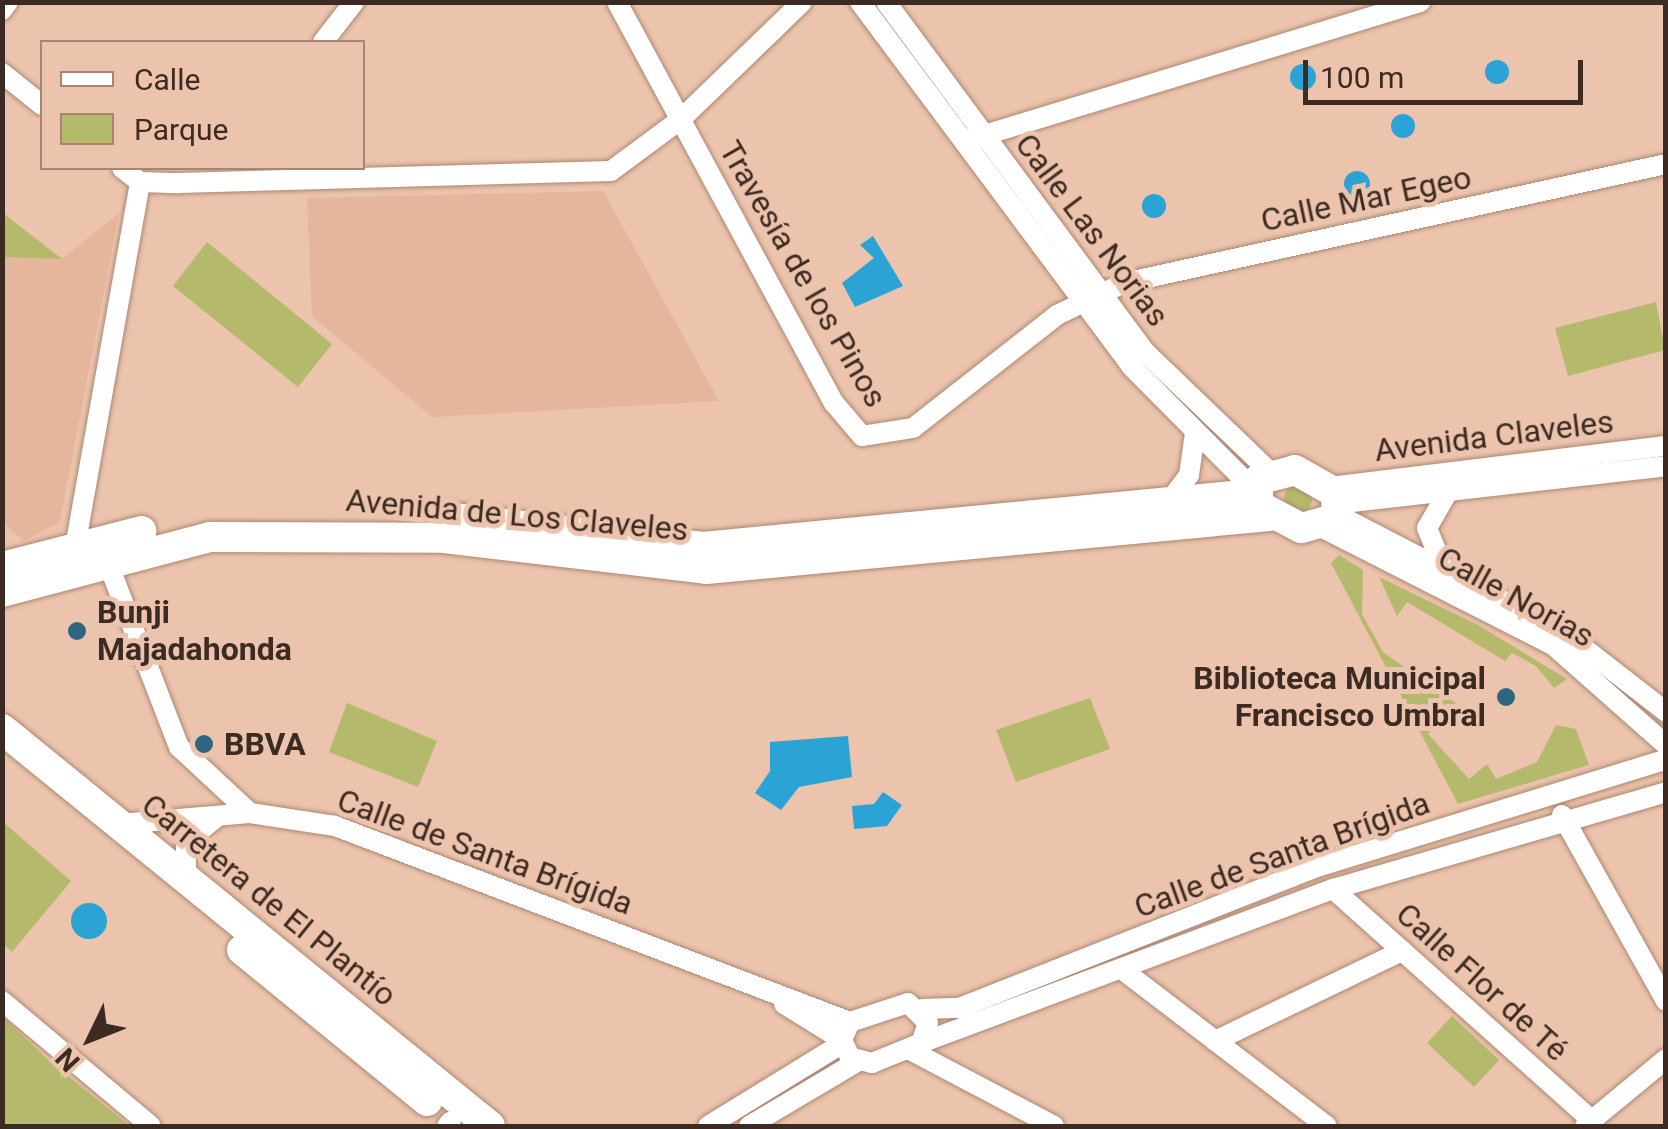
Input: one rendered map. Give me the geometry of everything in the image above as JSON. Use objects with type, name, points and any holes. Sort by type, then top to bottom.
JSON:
[{"type":"street","points":[[2,10],[8,2]]},
{"type":"street","points":[[325,40],[354,2]]},
{"type":"street","points":[[617,2],[681,119]]},
{"type":"street","points":[[125,170],[140,182],[254,174],[611,171],[681,119],[802,2]]},
{"type":"street","points":[[860,2],[974,138],[1195,433],[1262,493],[1333,508],[1666,466]]},
{"type":"street","name":"Calle Las Norias","points":[[886,2],[974,138]]},
{"type":"street","points":[[974,138],[1421,2]]},
{"type":"street","points":[[2,74],[40,103]]},
{"type":"street","name":"Travesía de los Pinos","points":[[681,119],[834,403],[862,436],[913,428],[1090,296]]},
{"type":"street","name":"Calle Mar Egeo","points":[[1090,296],[1666,164]]},
{"type":"street","points":[[76,542],[140,182]]},
{"type":"street","name":"Calle Las Norias","points":[[1090,296],[1165,374],[1262,493]]},
{"type":"street","points":[[1166,506],[1189,476],[1195,433]]},
{"type":"street","name":"Avenida Claveles","points":[[1333,508],[1666,446]]},
{"type":"street","points":[[1262,493],[1295,470],[1333,508]]},
{"type":"street","name":"Avenida de Los Claveles","points":[[2,567],[76,542],[210,519],[335,513],[702,547],[1166,506],[1262,493]]},
{"type":"street","name":"Avenida de Los Claveles","points":[[2,592],[106,558],[210,537],[338,532],[706,568],[1262,493]]},
{"type":"street","points":[[1444,567],[1427,528],[1447,494]]},
{"type":"street","name":"Calle Norias","points":[[1333,508],[1562,631],[1666,712]]},
{"type":"street","name":"Calle Norias","points":[[1333,508],[1553,646],[1666,745]]},
{"type":"street","points":[[106,558],[180,747],[250,813]]},
{"type":"street","name":"Carretera de El Plantío","points":[[2,729],[490,1126]]},
{"type":"street","name":"Carretera de El Plantío","points":[[2,756],[452,1125]]},
{"type":"street","name":"Calle de Santa Brígida","points":[[708,1126],[802,1068],[845,1035],[901,1003],[922,1010],[959,1008],[1320,866],[1665,760]]},
{"type":"street","name":"Calle de Santa Brígida","points":[[748,1126],[856,1062],[914,1046],[1124,972],[1333,890],[1562,815],[1666,792]]},
{"type":"street","name":"Calle de Santa Brígida","points":[[120,824],[250,813],[382,840],[787,1007],[845,1035]]},
{"type":"street","points":[[1562,815],[1666,1001]]},
{"type":"street","points":[[186,880],[186,842],[219,816]]},
{"type":"street","name":"Calle Flor de Té","points":[[1333,890],[1588,1123]]},
{"type":"street","points":[[1215,1041],[1402,951]]},
{"type":"street","points":[[1124,972],[1326,1126]]},
{"type":"street","points":[[2,1000],[151,1126]]},
{"type":"street","points":[[787,1007],[802,1068]]},
{"type":"street","points":[[922,1010],[914,1046],[1054,1126]]},
{"type":"street","points":[[845,1035],[856,1062]]},
{"type":"street","points":[[1588,1123],[1666,1059]]},
{"type":"shaded area","points":[[603,191],[719,401],[432,417],[312,316],[307,198]]},
{"type":"shaded area","points":[[119,213],[60,522],[24,541],[3,523],[3,257],[62,259]]},
{"type":"green space","points":[[3,213],[62,259],[3,257]]},
{"type":"green space","points":[[207,242],[332,344],[298,387],[173,286]]},
{"type":"green space","points":[[1656,302],[1665,350],[1568,376],[1555,328]]},
{"type":"green space","points":[[1298,485],[1308,489],[1312,499],[1308,509],[1298,513],[1288,509],[1284,499],[1288,489]]},
{"type":"green space","points":[[1339,555],[1363,570],[1362,614],[1383,652],[1457,704],[1428,734],[1469,779],[1487,764],[1496,779],[1537,762],[1556,725],[1576,729],[1589,765],[1458,804],[1331,563]]},
{"type":"green space","points":[[1379,577],[1478,625],[1567,679],[1554,688],[1536,666],[1512,653],[1505,661],[1407,602],[1397,616]]},
{"type":"green space","points":[[1090,698],[1110,749],[1016,782],[996,730]]},
{"type":"green space","points":[[347,703],[437,741],[418,787],[329,752]]},
{"type":"green space","points":[[3,822],[71,881],[12,952],[3,944]]},
{"type":"green space","points":[[1452,1016],[1499,1060],[1474,1087],[1427,1043]]},
{"type":"green space","points":[[3,1017],[49,1061],[130,1126],[3,1126]]},
{"type":"water","points":[[1497,60],[1506,63],[1506,81],[1497,84],[1488,81],[1485,72],[1488,63]]},
{"type":"water","points":[[1303,64],[1312,68],[1316,77],[1312,86],[1303,90],[1294,86],[1290,77],[1294,68]]},
{"type":"water","points":[[1403,114],[1412,117],[1412,135],[1403,138],[1394,135],[1391,126],[1394,117]]},
{"type":"water","points":[[1357,171],[1366,175],[1370,184],[1366,193],[1357,197],[1348,193],[1344,184],[1348,175]]},
{"type":"water","points":[[1154,194],[1166,206],[1154,218],[1142,206]]},
{"type":"water","points":[[873,236],[903,286],[855,307],[842,283],[874,258],[860,245]]},
{"type":"water","points":[[848,736],[852,777],[799,787],[781,810],[755,793],[770,771],[770,742]]},
{"type":"water","points":[[883,792],[902,805],[887,826],[854,829],[852,806],[874,804]]},
{"type":"water","points":[[89,903],[102,908],[107,921],[102,934],[89,939],[76,934],[71,921],[76,908]]},
{"type":"place","name":"Bunji Majadahonda","points":[[77,631]]},
{"type":"place","name":"Biblioteca Municipal Francisco Umbral","points":[[1506,697]]},
{"type":"place","name":"BBVA","points":[[204,744]]}]
